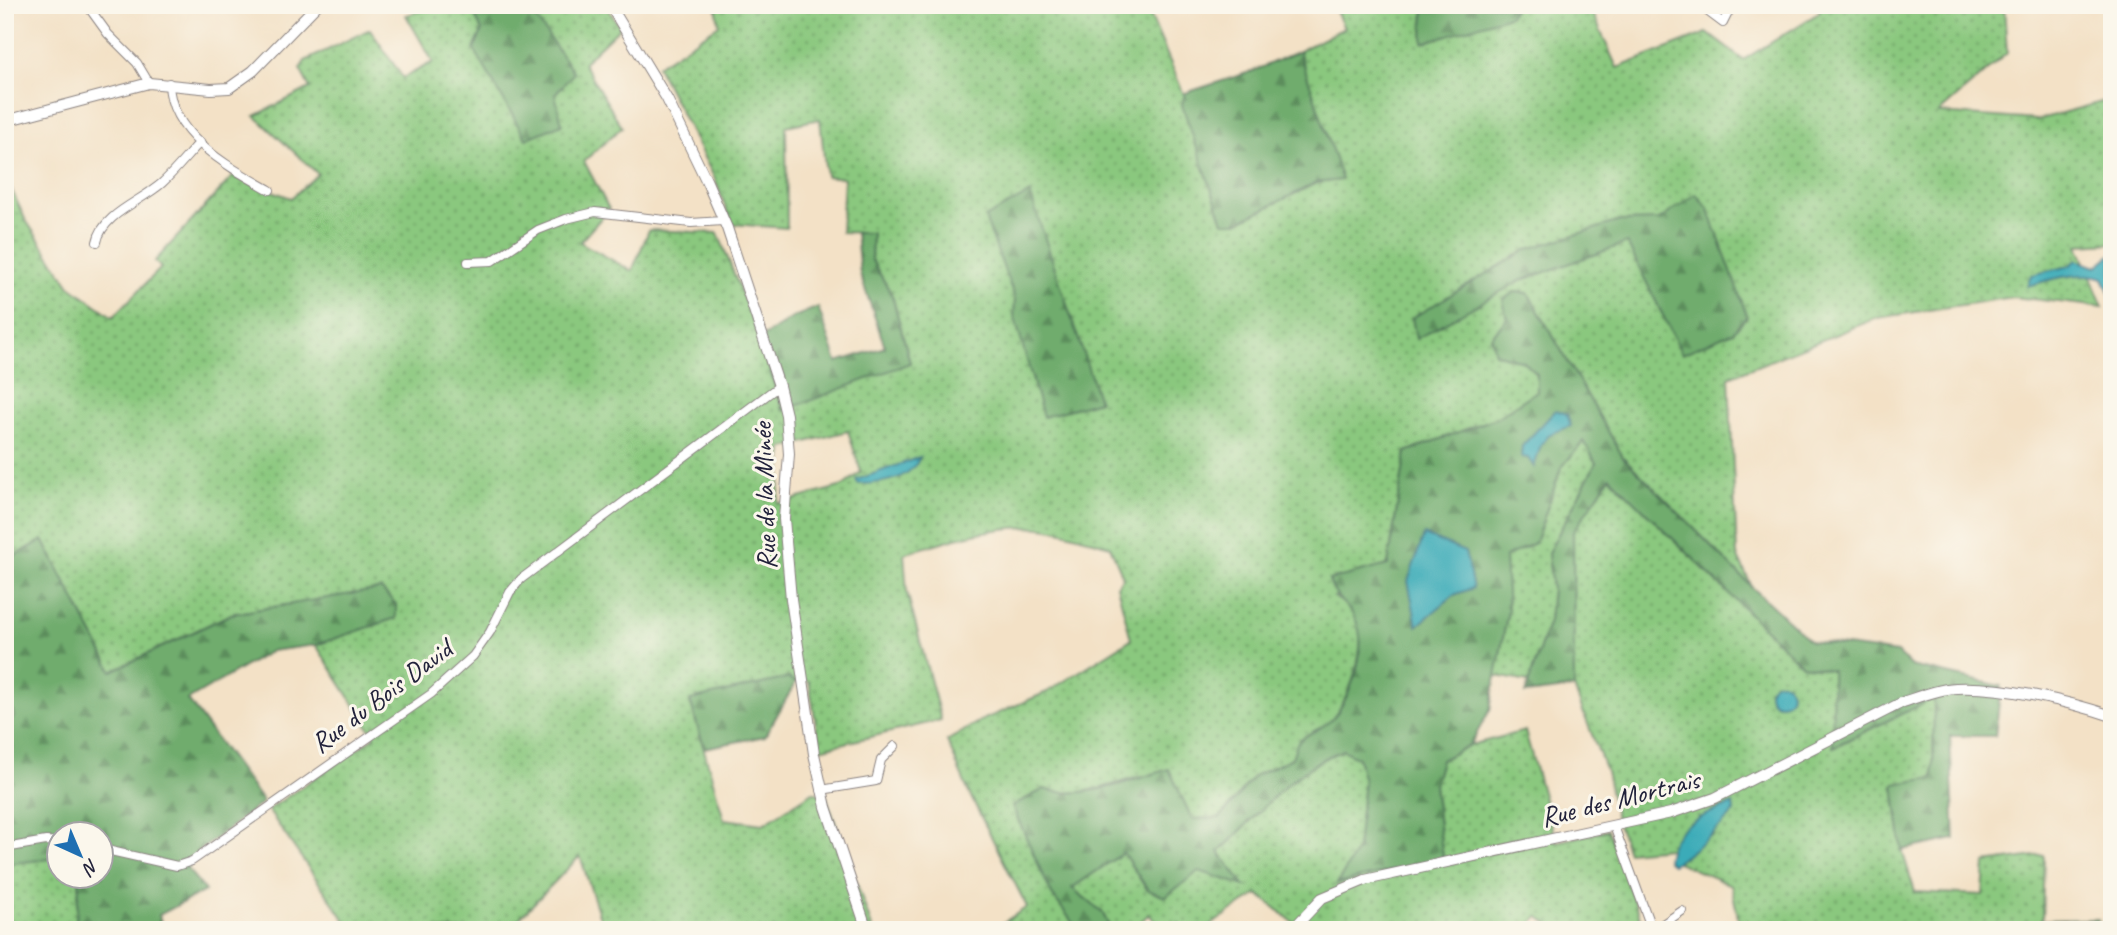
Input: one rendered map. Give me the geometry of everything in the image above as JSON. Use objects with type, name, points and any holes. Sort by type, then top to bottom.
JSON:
[{"type":"street","points":[[87,5],[108,34],[137,63],[149,83]]},
{"type":"street","points":[[5,121],[149,83],[211,89],[235,85],[317,5]]},
{"type":"street","name":"Rue de la Minée","points":[[611,5],[667,99],[723,221],[779,386],[786,415],[789,454],[784,519],[790,585],[821,790],[867,930]]},
{"type":"street","points":[[1699,5],[1723,23],[1732,5]]},
{"type":"street","points":[[169,83],[169,102],[200,142],[237,171],[270,190]]},
{"type":"street","points":[[97,242],[99,234],[118,213],[162,183],[200,142]]},
{"type":"street","points":[[468,262],[492,261],[538,230],[595,212],[691,223],[723,221]]},
{"type":"street","name":"Rue du Bois David","points":[[116,852],[177,866],[192,861],[431,694],[473,656],[490,632],[510,592],[521,579],[779,386]]},
{"type":"street","name":"Rue des Mortrais","points":[[1292,930],[1322,898],[1356,883],[1671,813],[1715,798],[1903,702],[1934,691],[1956,688],[2065,703],[2112,716]]},
{"type":"street","points":[[821,790],[876,781],[881,760],[895,746]]},
{"type":"street","points":[[1614,825],[1653,930],[1682,911]]},
{"type":"street","points":[[5,849],[46,841]]},
{"type":"green space","points":[[442,5],[605,5],[620,27],[583,63],[622,127],[584,161],[609,209],[580,242],[632,271],[649,230],[718,233],[778,387],[910,363],[892,295],[871,259],[872,233],[841,232],[844,178],[826,176],[820,119],[786,126],[787,228],[732,224],[714,177],[657,66],[719,25],[716,5],[1146,5],[1238,222],[1316,183],[1341,180],[1299,51],[1344,28],[1333,5],[1424,5],[1423,42],[1509,16],[1517,5],[1589,5],[1617,68],[1707,33],[1743,60],[1820,12],[1817,5],[2004,5],[2007,53],[1939,113],[2037,120],[2112,99],[2112,243],[2078,245],[2103,307],[2013,297],[1877,318],[1729,377],[1737,555],[1752,587],[1623,457],[1528,293],[1514,292],[1504,300],[1507,319],[1491,337],[1495,353],[1524,362],[1537,374],[1537,391],[1496,418],[1406,452],[1388,565],[1334,597],[1352,610],[1358,621],[1360,649],[1353,681],[1333,718],[1305,738],[1292,758],[1254,776],[1220,818],[1192,819],[1139,777],[1080,792],[1044,789],[1051,893],[1078,930],[992,930],[1027,907],[969,793],[947,741],[980,721],[1047,692],[1131,639],[1117,586],[1123,577],[1110,546],[1059,531],[1026,527],[972,534],[904,554],[907,592],[941,720],[820,749],[809,681],[796,682],[788,678],[690,701],[724,819],[763,824],[813,792],[826,796],[873,930],[604,930],[580,856],[508,930],[352,930],[268,810],[375,737],[316,645],[396,618],[380,590],[231,614],[112,671],[43,540],[5,561],[5,176],[25,219],[70,286],[113,317],[161,268],[155,261],[233,176],[291,198],[318,174],[255,116],[310,88],[300,69],[305,61],[370,29],[403,78],[433,62],[406,15]],"holes":[[[848,431],[861,472],[843,486],[778,504],[783,448]]]},
{"type":"green space","points":[[470,5],[527,5],[574,73],[555,94],[562,124],[526,139],[474,49],[482,31]]},
{"type":"green space","points":[[1424,5],[1517,5],[1509,16],[1423,43]]},
{"type":"green space","points":[[1299,51],[1342,180],[1316,183],[1238,222],[1223,222],[1182,105],[1185,93],[1253,71]]},
{"type":"green space","points":[[1030,193],[1099,401],[1043,417],[1014,315],[1015,299],[985,218]]},
{"type":"green space","points":[[1696,194],[1708,208],[1747,316],[1733,332],[1682,354],[1627,243],[1520,281],[1416,339],[1412,318],[1528,249],[1620,221],[1659,220]]},
{"type":"green space","points":[[856,233],[872,233],[871,259],[892,295],[910,363],[783,411],[759,339],[794,317],[818,307],[837,362],[885,347],[860,274]]},
{"type":"green space","points":[[1514,292],[1528,293],[1623,457],[1752,587],[1810,641],[1897,653],[1911,666],[2001,686],[1995,736],[1950,736],[1955,839],[1902,850],[1894,784],[1933,778],[1934,698],[1833,747],[1832,670],[1802,665],[1610,477],[1573,532],[1574,688],[1525,694],[1549,621],[1552,589],[1548,553],[1596,463],[1584,441],[1561,468],[1535,543],[1505,557],[1508,610],[1490,710],[1470,745],[1441,760],[1434,785],[1443,858],[1337,884],[1357,850],[1364,781],[1358,758],[1343,750],[1307,769],[1291,781],[1219,852],[1245,886],[1199,871],[1165,897],[1148,890],[1123,853],[1072,888],[1102,912],[1111,930],[1078,930],[1051,893],[1012,806],[1044,789],[1059,792],[1091,791],[1169,769],[1192,819],[1220,818],[1254,776],[1292,758],[1301,739],[1333,718],[1355,676],[1360,640],[1353,615],[1336,595],[1329,580],[1388,565],[1406,452],[1496,418],[1537,391],[1537,374],[1524,362],[1495,353],[1491,337],[1507,319],[1503,300]]},
{"type":"green space","points":[[1584,441],[1596,463],[1548,553],[1552,589],[1549,621],[1529,682],[1496,676],[1508,610],[1504,556],[1535,543],[1561,468]]},
{"type":"green space","points":[[1610,477],[1802,665],[1832,670],[1834,747],[1934,698],[1933,778],[1894,785],[1902,850],[1915,892],[1983,895],[1985,863],[2044,855],[2042,920],[2047,930],[1741,930],[1731,885],[1677,862],[1700,841],[1713,835],[1680,832],[1669,848],[1628,852],[1616,819],[1606,771],[1574,688],[1573,531]]},
{"type":"green space","points":[[43,540],[112,671],[231,614],[381,589],[396,604],[396,618],[316,645],[271,651],[188,700],[263,802],[190,858],[187,868],[205,891],[159,915],[163,930],[75,930],[79,890],[116,890],[116,820],[46,820],[46,859],[5,864],[5,724],[14,717],[5,692],[5,561]]},
{"type":"green space","points":[[788,678],[796,682],[765,736],[704,748],[690,700]]},
{"type":"green space","points":[[1525,731],[1556,842],[1608,830],[1643,926],[1639,930],[1558,930],[1538,916],[1527,930],[1297,930],[1299,927],[1258,894],[1203,930],[1184,930],[1179,923],[1168,930],[1161,930],[1149,914],[1132,930],[1111,930],[1102,912],[1072,888],[1123,853],[1147,890],[1199,870],[1243,885],[1219,852],[1291,781],[1307,769],[1343,750],[1358,758],[1364,780],[1357,850],[1338,884],[1443,858],[1434,785],[1441,760],[1470,745]]},
{"type":"green space","points":[[46,858],[46,890],[79,890],[75,930],[5,930],[5,864]]},
{"type":"green space","points":[[2098,919],[2100,930],[2047,930],[2042,920]]},
{"type":"water","points":[[2112,254],[2112,298],[2103,278],[2094,276],[2065,277],[2027,286],[2031,275],[2069,266],[2077,260],[2096,267]]},
{"type":"water","points":[[1556,410],[1567,414],[1571,426],[1550,434],[1541,445],[1534,467],[1528,458],[1521,457],[1522,446]]},
{"type":"water","points":[[920,457],[910,471],[894,479],[858,484],[856,480]]},
{"type":"water","points":[[1424,535],[1465,552],[1473,588],[1454,595],[1417,626],[1408,581]]},
{"type":"water","points":[[1780,682],[1788,685],[1791,693],[1788,701],[1780,704],[1772,701],[1769,693],[1772,685]]},
{"type":"water","points":[[1733,804],[1734,812],[1705,840],[1672,864],[1667,860],[1670,848],[1682,829],[1700,817]]}]
